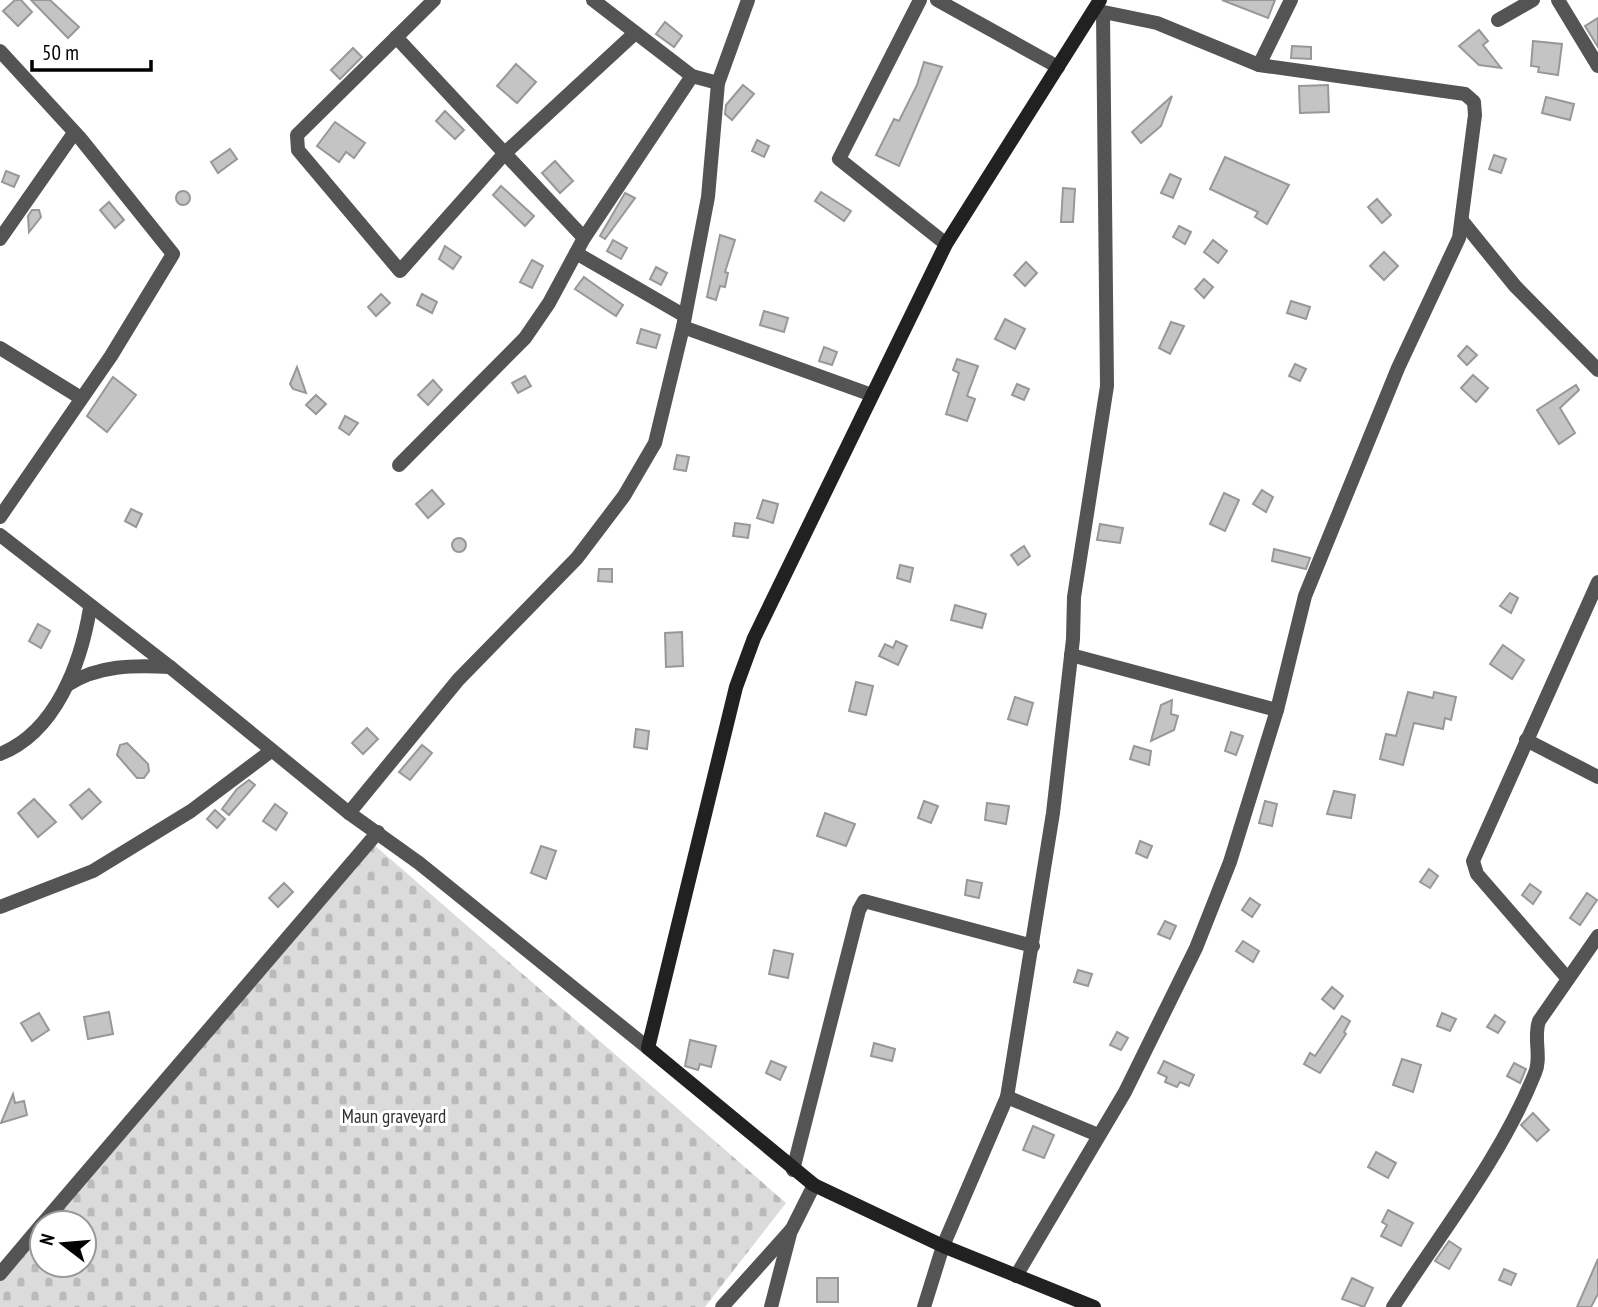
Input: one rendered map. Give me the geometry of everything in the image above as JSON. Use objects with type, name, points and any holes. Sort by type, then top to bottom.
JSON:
[{"type":"street","points":[[434,0],[297,135],[296,141],[298,150],[397,270],[405,268],[505,153],[635,34]]},
{"type":"street","points":[[593,0],[692,76],[718,83]]},
{"type":"street","points":[[349,813],[458,681],[577,558],[624,496],[654,443],[684,322],[708,197],[718,83],[748,0]]},
{"type":"street","points":[[920,0],[839,159],[946,244]]},
{"type":"street","points":[[937,0],[1058,66]]},
{"type":"street","points":[[1259,65],[1291,0]]},
{"type":"street","points":[[1498,20],[1532,0]]},
{"type":"street","points":[[1558,0],[1598,66]]},
{"type":"street","points":[[648,1048],[744,661],[946,244],[1058,66],[1099,8]]},
{"type":"street","points":[[1016,1276],[1152,1041],[1196,947],[1230,862],[1277,710],[1305,596],[1398,368],[1459,238],[1475,115],[1474,102],[1465,94],[1259,65],[1157,23],[1099,8]]},
{"type":"street","points":[[924,1307],[943,1245],[1007,1097],[1053,813],[1071,654],[1074,597],[1107,386],[1099,8]]},
{"type":"street","points":[[396,37],[584,238]]},
{"type":"street","points":[[0,51],[74,133],[173,254],[138,315],[0,517]]},
{"type":"street","points":[[399,465],[525,338],[549,303],[584,238],[692,76]]},
{"type":"street","points":[[0,239],[74,133]]},
{"type":"street","points":[[1463,222],[1515,286],[1598,370]]},
{"type":"street","points":[[576,253],[684,322],[872,395]]},
{"type":"street","points":[[0,348],[81,398]]},
{"type":"street","points":[[0,536],[89,608],[170,667],[349,813],[378,832],[814,1185],[943,1245],[1094,1307]]},
{"type":"street","points":[[1568,979],[1474,869],[1473,861],[1598,582]]},
{"type":"street","points":[[0,754],[29,740],[47,719],[67,685],[82,646],[89,608]]},
{"type":"street","points":[[1071,654],[1277,710]]},
{"type":"street","points":[[67,685],[91,673],[127,666],[170,667]]},
{"type":"street","points":[[1526,740],[1598,777]]},
{"type":"street","points":[[0,907],[93,871],[191,811],[271,751]]},
{"type":"street","points":[[56,1209],[378,832]]},
{"type":"street","points":[[793,1170],[859,910],[864,901],[1032,946]]},
{"type":"street","points":[[1393,1307],[1448,1229],[1502,1136],[1536,1073],[1536,1030],[1539,1021],[1598,936]]},
{"type":"street","points":[[1007,1097],[1098,1135]]},
{"type":"street","points":[[771,1307],[792,1229],[814,1185]]},
{"type":"street","points":[[722,1307],[792,1229]]},
{"type":"street","points":[[0,1274],[28,1241]]},
{"type":"green space","name":"Maun graveyard","points":[[372,843],[786,1203],[705,1307],[0,1307],[0,1279],[28,1246],[28,1279],[98,1279],[98,1209],[60,1209]]},
{"type":"building","points":[[15,0],[21,0],[32,12],[18,26],[3,11]]},
{"type":"building","points":[[31,0],[50,0],[79,27],[68,38]]},
{"type":"building","points":[[1222,0],[1275,0],[1268,18]]},
{"type":"building","points":[[1598,18],[1598,47],[1585,26]]},
{"type":"building","points":[[665,22],[682,36],[674,47],[656,34]]},
{"type":"building","points":[[1479,30],[1488,41],[1483,45],[1501,68],[1479,65],[1459,46]]},
{"type":"building","points":[[1533,41],[1562,44],[1558,75],[1538,72],[1539,67],[1531,66]]},
{"type":"building","points":[[1292,46],[1311,47],[1311,59],[1291,58]]},
{"type":"building","points":[[353,48],[362,57],[340,79],[331,70]]},
{"type":"building","points":[[924,62],[942,67],[899,166],[876,155],[894,119],[899,121],[917,85]]},
{"type":"building","points":[[516,64],[536,82],[517,103],[497,86]]},
{"type":"building","points":[[743,85],[754,94],[732,120],[725,114],[726,105]]},
{"type":"building","points":[[1328,85],[1329,112],[1300,113],[1299,86]]},
{"type":"building","points":[[1172,96],[1161,126],[1141,143],[1132,132]]},
{"type":"building","points":[[1546,97],[1574,104],[1570,120],[1542,113]]},
{"type":"building","points":[[445,111],[464,130],[455,139],[436,121]]},
{"type":"building","points":[[335,122],[365,143],[354,158],[346,152],[339,162],[317,146]]},
{"type":"building","points":[[757,140],[769,146],[764,157],[752,151]]},
{"type":"building","points":[[230,149],[237,159],[218,173],[211,162]]},
{"type":"building","points":[[1494,155],[1506,159],[1501,173],[1489,169]]},
{"type":"building","points":[[1225,157],[1289,185],[1267,224],[1255,217],[1258,212],[1210,189]]},
{"type":"building","points":[[555,161],[573,181],[560,193],[542,173]]},
{"type":"building","points":[[6,171],[19,176],[14,187],[2,182]]},
{"type":"building","points":[[1170,174],[1181,179],[1173,198],[1161,193]]},
{"type":"building","points":[[501,186],[534,216],[525,226],[493,195]]},
{"type":"building","points":[[1063,188],[1075,189],[1073,222],[1061,222]]},
{"type":"building","points":[[180,191],[186,191],[190,198],[186,205],[180,205],[176,201],[176,195]]},
{"type":"building","points":[[821,192],[851,211],[844,221],[815,201]]},
{"type":"building","points":[[625,193],[635,198],[605,239],[600,236]]},
{"type":"building","points":[[1377,199],[1391,215],[1382,223],[1368,207]]},
{"type":"building","points":[[109,202],[124,220],[115,228],[100,210]]},
{"type":"building","points":[[32,210],[39,210],[41,217],[29,232],[28,216]]},
{"type":"building","points":[[1179,226],[1191,232],[1185,244],[1173,237]]},
{"type":"building","points":[[720,235],[735,240],[725,272],[728,273],[725,287],[720,286],[716,300],[707,297]]},
{"type":"building","points":[[613,240],[627,248],[621,259],[607,251]]},
{"type":"building","points":[[1213,240],[1227,251],[1218,263],[1204,252]]},
{"type":"building","points":[[445,246],[461,257],[453,269],[439,259]]},
{"type":"building","points":[[1384,252],[1398,266],[1384,280],[1370,266]]},
{"type":"building","points":[[532,260],[543,266],[532,288],[520,282]]},
{"type":"building","points":[[1026,262],[1037,273],[1025,286],[1014,275]]},
{"type":"building","points":[[656,267],[667,273],[661,285],[650,279]]},
{"type":"building","points":[[584,277],[623,305],[616,316],[575,289]]},
{"type":"building","points":[[1204,279],[1213,287],[1204,298],[1195,289]]},
{"type":"building","points":[[381,294],[390,303],[376,316],[368,307]]},
{"type":"building","points":[[422,294],[437,302],[432,313],[417,305]]},
{"type":"building","points":[[1291,301],[1310,307],[1306,319],[1287,313]]},
{"type":"building","points":[[764,311],[788,318],[784,332],[760,325]]},
{"type":"building","points":[[1005,319],[1025,329],[1015,349],[995,339]]},
{"type":"building","points":[[1171,322],[1184,326],[1170,354],[1159,348]]},
{"type":"building","points":[[641,329],[660,335],[656,348],[637,343]]},
{"type":"building","points":[[1467,346],[1477,355],[1467,365],[1458,356]]},
{"type":"building","points":[[824,347],[837,352],[832,365],[819,361]]},
{"type":"building","points":[[957,359],[978,366],[967,396],[975,399],[967,421],[946,414],[959,373],[953,370]]},
{"type":"building","points":[[1295,364],[1306,369],[1300,381],[1289,376]]},
{"type":"building","points":[[297,367],[306,393],[293,389],[290,384]]},
{"type":"building","points":[[1473,375],[1488,388],[1476,402],[1461,388]]},
{"type":"building","points":[[525,376],[531,386],[518,393],[512,383]]},
{"type":"building","points":[[113,377],[136,395],[107,432],[87,416]]},
{"type":"building","points":[[433,380],[442,390],[428,405],[418,395]]},
{"type":"building","points":[[1017,384],[1029,389],[1024,400],[1012,395]]},
{"type":"building","points":[[1576,385],[1579,390],[1560,408],[1575,433],[1559,444],[1537,410]]},
{"type":"building","points":[[316,395],[326,404],[316,414],[306,405]]},
{"type":"building","points":[[345,416],[358,423],[349,435],[339,428]]},
{"type":"building","points":[[677,455],[689,457],[686,471],[674,469]]},
{"type":"building","points":[[432,490],[444,504],[428,518],[416,504]]},
{"type":"building","points":[[1262,490],[1273,497],[1266,512],[1253,504]]},
{"type":"building","points":[[1224,493],[1239,500],[1225,531],[1210,524]]},
{"type":"building","points":[[763,500],[778,504],[773,523],[757,518]]},
{"type":"building","points":[[131,509],[142,514],[136,527],[125,521]]},
{"type":"building","points":[[735,523],[750,525],[748,538],[733,536]]},
{"type":"building","points":[[1100,524],[1123,528],[1120,543],[1097,540]]},
{"type":"building","points":[[456,538],[462,538],[466,545],[462,552],[456,552],[452,548],[452,542]]},
{"type":"building","points":[[1024,546],[1030,556],[1018,565],[1011,555]]},
{"type":"building","points":[[1274,549],[1310,558],[1306,569],[1272,561]]},
{"type":"building","points":[[900,565],[913,568],[910,582],[897,578]]},
{"type":"building","points":[[599,569],[612,569],[612,582],[598,581]]},
{"type":"building","points":[[1510,593],[1518,598],[1511,613],[1500,606]]},
{"type":"building","points":[[955,605],[986,614],[982,628],[951,620]]},
{"type":"building","points":[[38,624],[50,631],[41,648],[29,641]]},
{"type":"building","points":[[682,632],[683,666],[666,667],[665,633]]},
{"type":"building","points":[[896,641],[907,646],[898,665],[879,656],[885,644],[893,648]]},
{"type":"building","points":[[1503,645],[1524,660],[1512,679],[1490,664]]},
{"type":"building","points":[[856,682],[873,686],[866,715],[849,711]]},
{"type":"building","points":[[1408,692],[1433,698],[1434,692],[1456,697],[1451,720],[1445,718],[1443,729],[1414,723],[1403,765],[1380,759],[1386,734],[1396,736]]},
{"type":"building","points":[[1015,697],[1033,703],[1027,725],[1008,719]]},
{"type":"building","points":[[1172,700],[1171,714],[1178,716],[1174,730],[1151,741],[1161,705]]},
{"type":"building","points":[[367,728],[378,739],[363,754],[352,743]]},
{"type":"building","points":[[636,729],[649,731],[647,749],[634,747]]},
{"type":"building","points":[[1231,732],[1243,736],[1236,755],[1225,751]]},
{"type":"building","points":[[127,743],[148,764],[149,771],[144,778],[137,778],[117,755],[120,745]]},
{"type":"building","points":[[422,745],[432,753],[410,780],[399,772]]},
{"type":"building","points":[[1134,746],[1151,751],[1149,765],[1130,759]]},
{"type":"building","points":[[249,780],[255,785],[229,815],[222,809],[237,789]]},
{"type":"building","points":[[89,789],[101,802],[82,819],[70,805]]},
{"type":"building","points":[[1334,791],[1355,795],[1351,818],[1327,814]]},
{"type":"building","points":[[34,799],[56,822],[38,837],[18,813]]},
{"type":"building","points":[[924,801],[938,806],[931,823],[918,818]]},
{"type":"building","points":[[1265,801],[1277,804],[1272,826],[1259,823]]},
{"type":"building","points":[[987,803],[1009,806],[1006,824],[985,820]]},
{"type":"building","points":[[275,804],[287,813],[276,830],[263,821]]},
{"type":"building","points":[[215,810],[225,819],[217,828],[207,819]]},
{"type":"building","points":[[825,813],[855,824],[846,846],[817,836]]},
{"type":"building","points":[[1140,841],[1152,846],[1147,858],[1136,853]]},
{"type":"building","points":[[541,846],[556,851],[546,879],[531,873]]},
{"type":"building","points":[[1429,869],[1438,876],[1430,888],[1420,882]]},
{"type":"building","points":[[967,880],[982,883],[979,898],[965,895]]},
{"type":"building","points":[[284,883],[293,892],[278,907],[269,898]]},
{"type":"building","points":[[1530,884],[1541,892],[1533,904],[1522,895]]},
{"type":"building","points":[[1587,893],[1597,900],[1580,925],[1570,918]]},
{"type":"building","points":[[1250,898],[1260,905],[1252,917],[1242,910]]},
{"type":"building","points":[[1165,921],[1176,926],[1170,939],[1158,934]]},
{"type":"building","points":[[1243,941],[1259,951],[1253,962],[1236,951]]},
{"type":"building","points":[[774,950],[793,954],[788,978],[769,974]]},
{"type":"building","points":[[1078,970],[1092,974],[1088,986],[1074,982]]},
{"type":"building","points":[[1332,987],[1343,996],[1334,1009],[1322,999]]},
{"type":"building","points":[[109,1012],[113,1034],[88,1039],[84,1017]]},
{"type":"building","points":[[39,1013],[49,1030],[32,1041],[21,1023]]},
{"type":"building","points":[[1442,1013],[1456,1019],[1450,1031],[1437,1026]]},
{"type":"building","points":[[1495,1015],[1505,1022],[1498,1033],[1487,1027]]},
{"type":"building","points":[[1342,1016],[1350,1021],[1344,1032],[1346,1034],[1320,1073],[1304,1064],[1310,1053],[1315,1056]]},
{"type":"building","points":[[1117,1032],[1128,1038],[1121,1050],[1110,1045]]},
{"type":"building","points":[[690,1040],[716,1046],[711,1067],[700,1064],[698,1070],[685,1066]]},
{"type":"building","points":[[874,1043],[895,1049],[892,1061],[871,1056]]},
{"type":"building","points":[[1402,1059],[1421,1065],[1413,1092],[1393,1085]]},
{"type":"building","points":[[771,1061],[786,1067],[780,1080],[766,1073]]},
{"type":"building","points":[[1164,1061],[1194,1075],[1189,1086],[1180,1082],[1177,1087],[1165,1082],[1167,1077],[1158,1073]]},
{"type":"building","points":[[1514,1063],[1526,1069],[1520,1083],[1507,1076]]},
{"type":"building","points":[[13,1094],[15,1103],[24,1101],[27,1115],[1,1123]]},
{"type":"building","points":[[1533,1113],[1549,1130],[1537,1141],[1521,1125]]},
{"type":"building","points":[[1033,1126],[1054,1135],[1044,1158],[1023,1150]]},
{"type":"building","points":[[1376,1152],[1396,1163],[1388,1178],[1368,1167]]},
{"type":"building","points":[[1388,1210],[1413,1223],[1401,1246],[1381,1236],[1387,1225],[1382,1222]]},
{"type":"building","points":[[1449,1241],[1461,1249],[1449,1269],[1435,1261]]},
{"type":"building","points":[[1598,1259],[1598,1294],[1591,1307],[1577,1307]]},
{"type":"building","points":[[1504,1269],[1516,1274],[1511,1285],[1499,1280]]},
{"type":"building","points":[[817,1278],[838,1278],[838,1302],[817,1302]]},
{"type":"building","points":[[1352,1278],[1373,1288],[1364,1307],[1342,1299]]}]
